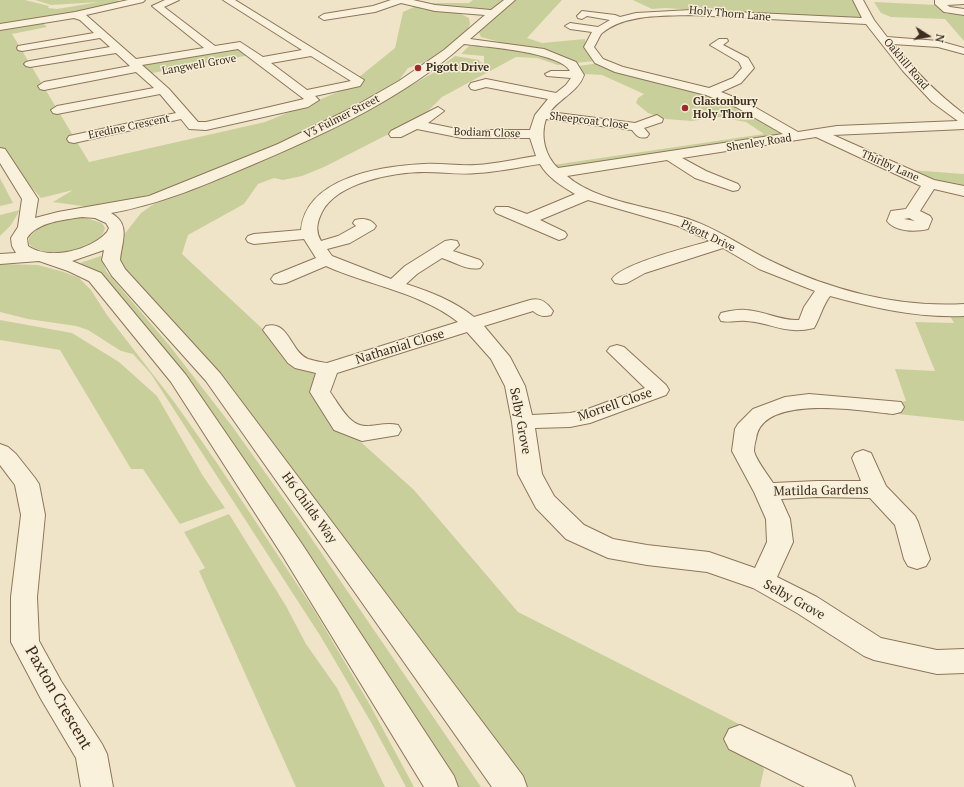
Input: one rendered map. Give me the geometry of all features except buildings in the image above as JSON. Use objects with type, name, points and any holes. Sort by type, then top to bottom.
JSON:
[{"type":"street","points":[[0,27],[75,15],[140,0]]},
{"type":"street","points":[[108,13],[157,6],[174,0]]},
{"type":"street","points":[[44,86],[140,69],[213,50],[240,45],[305,94],[358,82],[228,0]]},
{"type":"street","points":[[324,17],[362,12],[400,0],[435,8],[492,13]]},
{"type":"street","name":"V3 Fulmer Street","points":[[24,232],[48,218],[153,199],[259,157],[326,126],[394,90],[442,58],[492,13],[510,0]]},
{"type":"street","name":"Oakhill Road","points":[[858,0],[869,21],[886,40],[907,69],[936,99],[964,120]]},
{"type":"street","points":[[964,2],[938,2],[947,10],[964,12]]},
{"type":"street","points":[[591,4],[584,14],[615,18]]},
{"type":"street","points":[[157,6],[213,50]]},
{"type":"street","name":"Holy Thorn Lane","points":[[596,30],[604,23],[615,18],[640,12],[676,10],[756,16],[869,21]]},
{"type":"street","points":[[466,11],[472,17],[482,37],[494,44]]},
{"type":"street","name":"Eredine Crescent","points":[[75,15],[84,18],[140,69],[162,90],[194,126],[206,126],[304,104],[313,100],[305,94]]},
{"type":"street","points":[[550,166],[540,152],[535,134],[536,127],[541,115],[558,97],[576,82],[584,65],[590,47],[591,38],[596,30],[573,28]]},
{"type":"street","points":[[22,48],[102,35]]},
{"type":"street","points":[[886,40],[939,44],[964,51]]},
{"type":"street","points":[[703,47],[719,43],[744,60],[748,68],[744,76],[738,80],[710,92]]},
{"type":"street","points":[[458,44],[494,44],[540,51],[584,65],[619,70],[644,78],[710,92],[740,104],[797,137]]},
{"type":"street","points":[[30,64],[118,49]]},
{"type":"street","name":"Langwell Grove","points":[[237,58],[257,58],[312,52]]},
{"type":"street","points":[[551,74],[584,65]]},
{"type":"street","name":"Langwell Grove","points":[[140,69],[161,72]]},
{"type":"street","points":[[475,86],[486,83],[558,97]]},
{"type":"street","points":[[57,110],[162,90]]},
{"type":"street","points":[[396,134],[416,125],[438,111]]},
{"type":"street","name":"Eredine Crescent","points":[[74,139],[184,115]]},
{"type":"street","name":"Sheepcoat Close","points":[[541,115],[590,120],[639,130],[657,119]]},
{"type":"street","name":"Shenley Road","points":[[550,166],[671,156],[818,133],[868,128],[929,128],[964,124]]},
{"type":"street","name":"Bodiam Close","points":[[416,125],[462,134],[535,134]]},
{"type":"street","name":"Thirlby Lane","points":[[818,133],[930,184],[964,191]]},
{"type":"street","points":[[0,152],[30,199],[24,232],[19,241],[20,247],[27,252],[74,267],[95,277],[179,379],[293,551],[442,787]]},
{"type":"street","points":[[671,156],[685,168],[698,175],[733,187]]},
{"type":"street","points":[[317,247],[310,221],[319,203],[333,192],[349,183],[372,174],[425,168],[452,170],[550,166]]},
{"type":"street","name":"Pigott Drive","points":[[550,166],[564,180],[588,194],[617,206],[684,223],[724,242],[766,266],[826,289],[912,309],[939,311],[964,310]]},
{"type":"street","points":[[911,213],[930,184]]},
{"type":"street","points":[[527,220],[588,194]]},
{"type":"street","points":[[30,199],[82,212],[106,216],[112,219],[116,230]]},
{"type":"street","name":"V3 Fulmer Street","points":[[41,256],[72,255],[87,251],[104,243],[116,230],[153,199]]},
{"type":"street","points":[[502,210],[559,234]]},
{"type":"street","points":[[254,238],[317,247],[344,240],[368,226],[361,223]]},
{"type":"street","name":"H6 Childs Way","points":[[116,230],[111,260],[118,272],[213,377],[512,787]]},
{"type":"street","points":[[0,245],[24,232]]},
{"type":"street","points":[[629,270],[724,242]]},
{"type":"street","points":[[280,279],[317,247]]},
{"type":"street","name":"Selby Grove","points":[[317,247],[394,285],[425,296],[454,310],[472,324],[500,357],[515,386],[523,422],[530,474],[545,502],[575,532],[608,548],[647,556],[709,562],[762,581],[807,606],[874,648],[937,662],[964,661]]},
{"type":"street","points":[[394,285],[411,270],[446,249],[474,264]]},
{"type":"street","points":[[0,259],[41,256]]},
{"type":"street","points":[[735,312],[780,325],[800,326],[807,324],[813,307],[826,289]]},
{"type":"street","name":"Nathanial Close","points":[[273,330],[295,359],[302,364],[328,369],[536,304]]},
{"type":"street","name":"Morrell Close","points":[[523,422],[570,420],[590,416],[663,394],[617,351]]},
{"type":"street","points":[[328,369],[320,392],[342,425],[362,434],[390,430]]},
{"type":"street","name":"Matilda Gardens","points":[[762,581],[780,542],[778,519],[766,492],[743,452],[746,429],[761,414],[785,404],[809,400],[893,407]]},
{"type":"street","name":"Paxton Crescent","points":[[0,452],[27,484],[33,515],[24,596],[25,642],[51,690],[92,754],[97,787]]},
{"type":"street","name":"Matilda Gardens","points":[[863,458],[876,490],[906,522],[917,560]]},
{"type":"street","name":"Matilda Gardens","points":[[766,492],[817,489],[876,490]]},
{"type":"street","points":[[740,739],[839,787]]},
{"type":"green space","points":[[0,0],[25,0],[49,6],[48,8],[57,9],[99,2],[51,5],[35,0],[117,0],[123,2],[42,22],[47,27],[12,34],[89,162],[265,122],[343,90],[395,48],[403,12],[416,6],[425,9],[418,11],[430,8],[459,13],[469,18],[470,24],[468,29],[429,61],[408,68],[399,80],[346,112],[295,137],[171,189],[127,201],[89,207],[53,202],[73,190],[41,198],[0,152]]},
{"type":"green space","points":[[473,0],[562,0],[527,38],[542,43],[585,39],[587,53],[594,61],[558,65],[537,58],[516,57],[442,97],[422,117],[324,167],[302,176],[283,180],[274,178],[258,184],[244,204],[188,235],[182,254],[295,359],[328,369],[320,392],[342,425],[414,490],[518,612],[739,724],[764,769],[760,787],[511,787],[213,377],[134,279],[125,270],[119,258],[123,236],[141,213],[158,201],[370,109],[431,74],[455,56],[480,60],[479,61],[484,64],[484,56],[461,54],[469,46],[485,45],[518,47],[481,37],[477,28],[491,14],[431,6],[432,3],[469,3]]},
{"type":"green space","points":[[633,0],[858,0],[869,21],[665,8],[652,9]]},
{"type":"green space","points":[[874,2],[937,5],[946,14],[964,14],[964,41],[945,19],[891,17],[881,13]]},
{"type":"green space","points":[[240,46],[250,55],[147,74],[138,64]]},
{"type":"green space","points":[[599,63],[621,72],[704,93],[739,109],[785,135],[557,168],[553,165],[764,134],[746,122],[718,117],[692,121],[666,119],[648,113],[636,103],[638,98],[644,94],[602,75],[584,74],[579,66]]},
{"type":"green space","points":[[897,169],[964,174],[964,189]]},
{"type":"green space","points":[[0,178],[13,203],[0,206]]},
{"type":"green space","points":[[20,210],[11,225],[0,236],[0,215]]},
{"type":"green space","points":[[86,218],[102,223],[105,228],[101,236],[93,243],[83,248],[71,251],[46,252],[36,249],[29,244],[29,238],[38,229],[56,221]]},
{"type":"green space","points":[[101,256],[106,271],[169,345],[232,426],[301,523],[481,787],[452,787],[97,273],[80,263]]},
{"type":"green space","points":[[0,264],[38,265],[64,272],[79,278],[91,290],[107,315],[175,403],[217,463],[314,610],[370,705],[414,787],[406,787],[372,724],[321,637],[151,374],[133,354],[121,351],[88,330],[76,326],[28,319],[0,312]]},
{"type":"green space","points":[[964,315],[964,421],[898,414],[895,403],[906,401],[895,369],[935,371],[915,322],[954,323],[950,316]]},
{"type":"green space","points":[[0,320],[72,333],[119,362],[157,396],[203,476],[225,508],[180,524],[143,469],[131,469],[60,350],[0,340]]},
{"type":"green space","points":[[229,514],[286,606],[306,644],[337,688],[385,787],[296,787],[199,571],[205,568],[184,532]]},
{"type":"place","name":"Pigott Drive","points":[[418,68]]},
{"type":"place","name":"Glastonbury Holy Thorn","points":[[685,108]]}]
